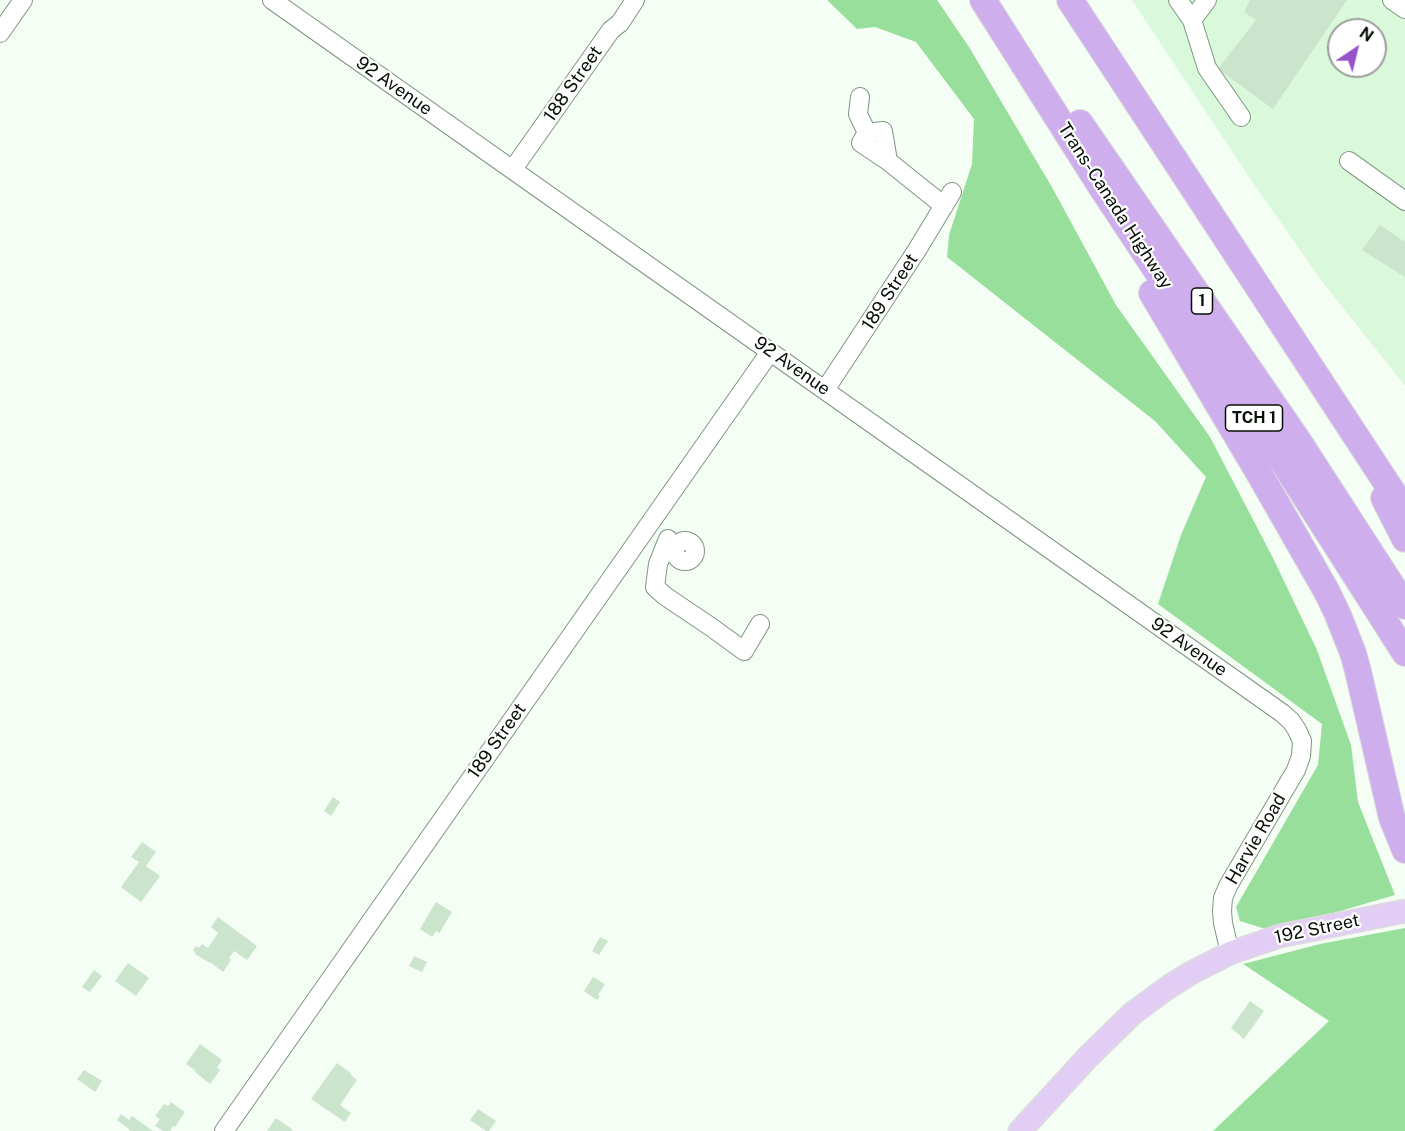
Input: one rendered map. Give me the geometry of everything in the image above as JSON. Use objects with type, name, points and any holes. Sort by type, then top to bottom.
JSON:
[{"type":"highway","name":"Trans-Canada Highway","points":[[983,0],[1100,185],[1280,457],[1405,653]]},
{"type":"highway","name":"Trans-Canada Highway","points":[[994,0],[1299,442],[1405,606]]},
{"type":"highway","points":[[1070,0],[1405,511]]},
{"type":"highway","points":[[1100,185],[1133,261],[1259,473],[1338,615],[1353,653],[1386,796],[1405,850]]},
{"type":"highway","points":[[1301,354],[1405,482]]},
{"type":"highway","points":[[1340,412],[1405,539]]},
{"type":"main road","name":"192 Street","points":[[1230,953],[1280,936],[1405,911]]},
{"type":"main road","points":[[1020,1131],[1095,1050],[1133,1013],[1191,973],[1230,953]]},
{"type":"street","points":[[0,33],[23,0]]},
{"type":"street","name":"92 Avenue","points":[[272,0],[1282,713],[1291,721],[1302,741]]},
{"type":"street","name":"188 Street","points":[[513,170],[611,30],[620,23],[635,0]]},
{"type":"street","points":[[1178,0],[1192,20],[1207,68],[1241,117]]},
{"type":"street","points":[[1192,20],[1207,0]]},
{"type":"street","points":[[1392,0],[1405,9]]},
{"type":"street","name":"189 Street","points":[[825,390],[948,199],[888,161],[883,131],[867,133],[858,114],[860,97]]},
{"type":"street","points":[[1350,161],[1405,201]]},
{"type":"street","name":"189 Street","points":[[225,1131],[770,352]]},
{"type":"street","points":[[648,526],[672,542],[657,564],[655,587],[665,596],[744,651],[760,624]]},
{"type":"street","name":"Harvie Road","points":[[1230,953],[1223,923],[1223,898],[1296,770],[1301,756],[1302,741]]},
{"type":"shaded area","points":[[1132,0],[1405,0],[1405,386],[1321,280],[1247,174]]},
{"type":"green space","points":[[827,0],[937,0],[969,47],[1053,189],[1116,305],[1210,437],[1272,556],[1317,650],[1351,745],[1358,802],[1395,895],[1272,931],[1240,921],[1236,907],[1318,765],[1322,724],[1158,604],[1181,535],[1206,477],[1155,421],[947,257],[949,235],[972,164],[974,119],[916,42],[875,27],[857,29]]},
{"type":"green space","points":[[1405,928],[1405,1131],[1213,1131],[1329,1021],[1243,964],[1320,944]]},
{"type":"building","points":[[1250,0],[1347,0],[1335,18],[1327,18],[1327,29],[1273,109],[1218,69],[1256,20],[1244,12]]},
{"type":"building","points":[[1380,225],[1405,242],[1405,277],[1362,250]]},
{"type":"building","points":[[333,797],[340,802],[331,816],[324,811]]},
{"type":"building","points":[[142,842],[156,852],[146,866],[160,876],[141,902],[121,887],[139,862],[131,857]]},
{"type":"building","points":[[436,902],[452,912],[440,932],[436,931],[432,937],[420,929]]},
{"type":"building","points":[[218,917],[257,946],[247,960],[234,951],[223,972],[195,954],[193,950],[202,944],[208,948],[218,933],[211,927]]},
{"type":"building","points":[[600,937],[608,941],[599,955],[592,951]]},
{"type":"building","points":[[414,956],[427,962],[422,972],[409,966]]},
{"type":"building","points":[[128,963],[149,978],[136,996],[115,981]]},
{"type":"building","points":[[94,970],[102,976],[90,992],[82,987]]},
{"type":"building","points":[[593,977],[605,984],[597,1000],[584,991]]},
{"type":"building","points":[[1250,1001],[1264,1011],[1244,1039],[1231,1028]]},
{"type":"building","points":[[200,1044],[222,1060],[217,1068],[220,1070],[210,1084],[186,1064]]},
{"type":"building","points":[[337,1063],[357,1080],[340,1105],[351,1113],[345,1122],[311,1099]]},
{"type":"building","points":[[84,1070],[102,1081],[95,1092],[77,1079]]},
{"type":"building","points":[[171,1102],[185,1112],[175,1127],[173,1126],[170,1131],[163,1131],[155,1126],[160,1119],[155,1116],[164,1104],[168,1106]]},
{"type":"building","points":[[478,1109],[496,1121],[489,1131],[470,1120]]},
{"type":"building","points":[[121,1114],[129,1120],[132,1116],[153,1131],[129,1131],[117,1120]]},
{"type":"building","points":[[276,1118],[293,1130],[267,1131]]}]
